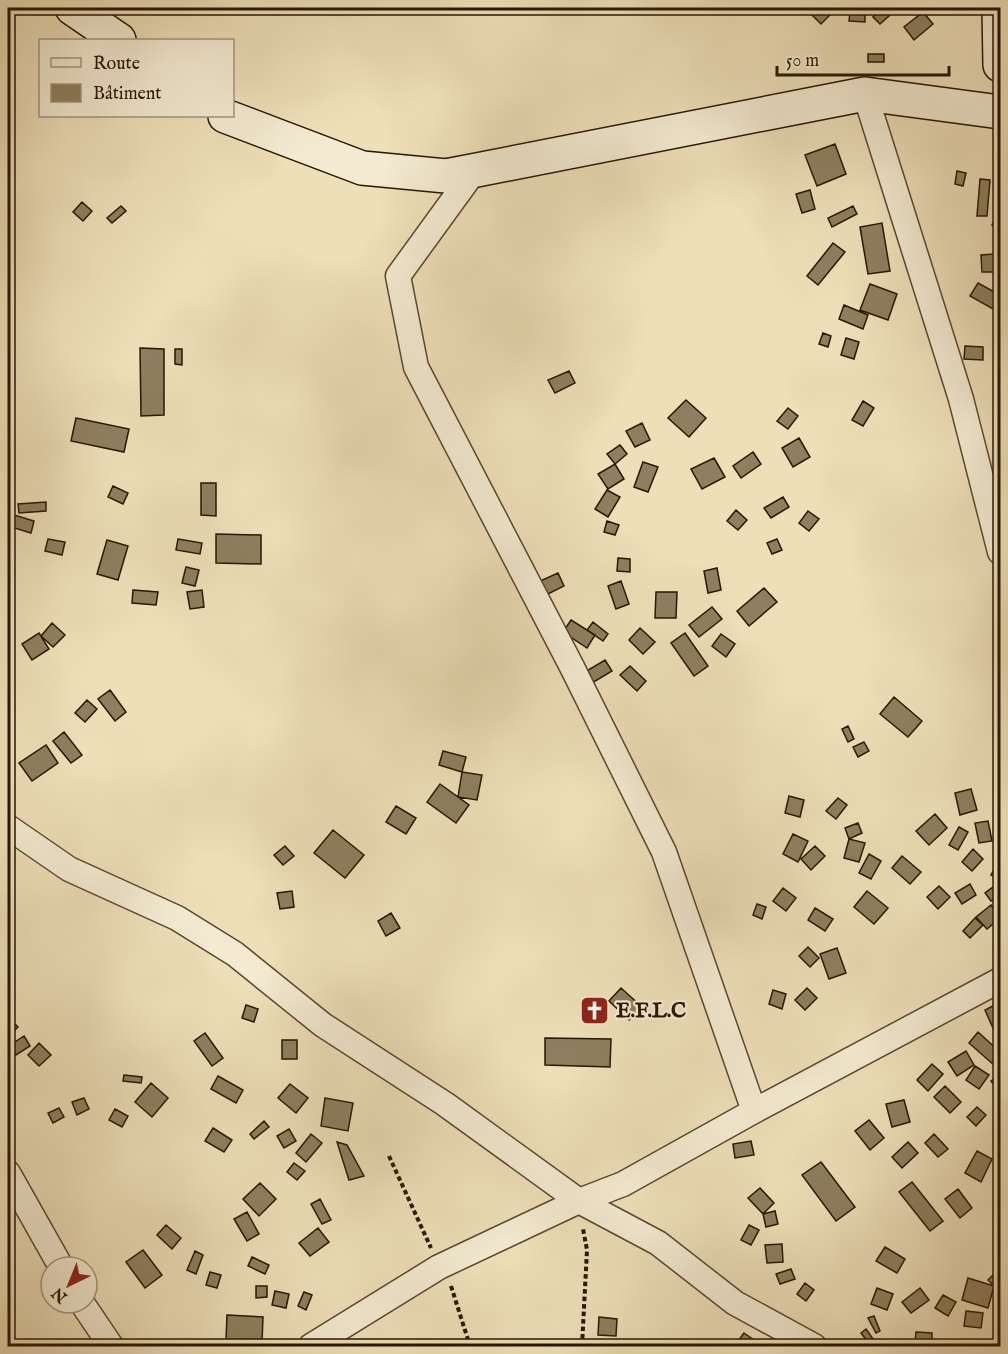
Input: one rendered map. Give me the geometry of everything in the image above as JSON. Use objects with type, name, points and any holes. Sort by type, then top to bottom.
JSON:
[{"type":"main road","points":[[72,8],[118,39]]},
{"type":"main road","points":[[999,8],[1000,65]]},
{"type":"main road","points":[[228,117],[362,168],[446,176],[865,94],[1000,112]]},
{"type":"street","points":[[865,94],[962,399],[1000,552]]},
{"type":"street","points":[[475,170],[398,276],[416,368],[572,667],[664,852],[754,1111]]},
{"type":"street","points":[[8,827],[69,869],[177,918],[235,954],[323,1025],[445,1104],[579,1201],[658,1242],[735,1303],[814,1347]]},
{"type":"street","points":[[311,1347],[439,1267],[579,1201],[623,1184],[754,1111],[1000,980]]},
{"type":"street","points":[[8,1173],[55,1255]]},
{"type":"street","points":[[90,1315],[111,1347]]},
{"type":"path","points":[[579,1201],[587,1250],[582,1347]]},
{"type":"building","points":[[819,8],[830,15],[821,24],[812,15]]},
{"type":"building","points":[[882,9],[889,16],[880,24],[873,17]]},
{"type":"building","points":[[850,12],[865,13],[865,22],[849,21]]},
{"type":"building","points":[[923,12],[933,24],[914,40],[904,27]]},
{"type":"building","points":[[868,54],[884,54],[884,62],[868,62]]},
{"type":"building","points":[[835,144],[846,174],[817,186],[805,155]]},
{"type":"building","points":[[957,171],[966,173],[963,186],[955,184]]},
{"type":"building","points":[[980,179],[990,180],[987,216],[977,216]]},
{"type":"building","points":[[810,190],[815,209],[802,213],[796,194]]},
{"type":"building","points":[[82,202],[92,211],[83,221],[73,212]]},
{"type":"building","points":[[121,206],[126,211],[112,223],[107,218]]},
{"type":"building","points":[[853,206],[857,214],[832,227],[828,218]]},
{"type":"building","points":[[1000,213],[999,230],[992,225]]},
{"type":"building","points":[[882,223],[890,271],[868,274],[860,227]]},
{"type":"building","points":[[833,243],[845,252],[818,285],[807,276]]},
{"type":"building","points":[[994,254],[995,272],[982,272],[981,255]]},
{"type":"building","points":[[978,283],[1000,295],[993,309],[970,296]]},
{"type":"building","points":[[870,284],[897,294],[888,320],[860,310]]},
{"type":"building","points":[[844,305],[868,315],[863,329],[839,319]]},
{"type":"building","points":[[823,333],[831,336],[828,347],[819,344]]},
{"type":"building","points":[[846,338],[859,342],[854,359],[841,355]]},
{"type":"building","points":[[965,346],[983,347],[983,360],[964,359]]},
{"type":"building","points":[[140,348],[164,349],[164,415],[141,416]]},
{"type":"building","points":[[175,349],[182,349],[182,365],[175,364]]},
{"type":"building","points":[[569,371],[575,383],[555,393],[548,380]]},
{"type":"building","points":[[686,400],[706,418],[689,437],[668,418]]},
{"type":"building","points":[[863,401],[874,408],[863,426],[852,420]]},
{"type":"building","points":[[788,408],[798,416],[788,429],[777,421]]},
{"type":"building","points":[[76,418],[129,429],[124,452],[71,441]]},
{"type":"building","points":[[642,423],[650,440],[635,447],[626,431]]},
{"type":"building","points":[[799,438],[810,457],[793,467],[782,448]]},
{"type":"building","points":[[620,445],[627,454],[615,464],[607,454]]},
{"type":"building","points":[[753,452],[761,464],[741,478],[733,466]]},
{"type":"building","points":[[714,458],[725,477],[702,489],[691,469]]},
{"type":"building","points":[[643,462],[658,467],[648,492],[634,487]]},
{"type":"building","points":[[615,464],[624,479],[608,489],[598,474]]},
{"type":"building","points":[[201,483],[216,483],[216,516],[201,515]]},
{"type":"building","points":[[113,486],[128,493],[123,504],[108,497]]},
{"type":"building","points":[[607,490],[620,497],[608,517],[595,509]]},
{"type":"building","points":[[783,497],[789,507],[771,518],[764,508]]},
{"type":"building","points":[[46,502],[46,511],[19,513],[18,504]]},
{"type":"building","points":[[736,510],[747,520],[738,530],[727,521]]},
{"type":"building","points":[[808,511],[819,519],[809,531],[799,523]]},
{"type":"building","points":[[11,514],[34,521],[31,533],[8,526]]},
{"type":"building","points":[[607,521],[619,525],[615,535],[604,532]]},
{"type":"building","points":[[216,534],[261,535],[261,564],[216,563]]},
{"type":"building","points":[[48,539],[65,542],[62,555],[45,551]]},
{"type":"building","points":[[178,539],[202,543],[200,554],[176,550]]},
{"type":"building","points":[[777,539],[782,550],[772,554],[767,543]]},
{"type":"building","points":[[107,540],[128,546],[118,580],[97,574]]},
{"type":"building","points":[[618,558],[630,559],[630,572],[617,571]]},
{"type":"building","points":[[186,567],[199,570],[195,586],[182,583]]},
{"type":"building","points":[[717,568],[721,590],[708,593],[704,571]]},
{"type":"building","points":[[558,573],[564,586],[536,600],[529,586]]},
{"type":"building","points":[[621,581],[629,604],[616,609],[608,586]]},
{"type":"building","points":[[764,588],[777,602],[749,626],[737,611]]},
{"type":"building","points":[[133,590],[158,592],[156,605],[132,603]]},
{"type":"building","points":[[202,590],[204,607],[190,609],[187,592]]},
{"type":"building","points":[[656,592],[677,592],[676,618],[655,618]]},
{"type":"building","points":[[712,607],[722,619],[699,637],[689,625]]},
{"type":"building","points":[[571,620],[595,635],[587,648],[563,632]]},
{"type":"building","points":[[593,622],[608,634],[603,641],[587,630]]},
{"type":"building","points":[[52,623],[65,635],[53,647],[41,636]]},
{"type":"building","points":[[640,628],[655,642],[643,654],[629,640]]},
{"type":"building","points":[[39,633],[49,649],[32,660],[22,644]]},
{"type":"building","points":[[685,633],[708,666],[694,676],[671,643]]},
{"type":"building","points":[[721,634],[735,644],[726,657],[712,646]]},
{"type":"building","points":[[605,660],[612,671],[592,683],[585,672]]},
{"type":"building","points":[[630,666],[646,681],[637,691],[620,675]]},
{"type":"building","points":[[110,690],[126,712],[115,721],[98,699]]},
{"type":"building","points":[[894,697],[922,721],[908,737],[880,714]]},
{"type":"building","points":[[87,700],[97,709],[85,722],[75,713]]},
{"type":"building","points":[[848,726],[854,739],[848,742],[842,729]]},
{"type":"building","points":[[64,732],[82,755],[71,763],[53,741]]},
{"type":"building","points":[[864,742],[869,751],[858,757],[853,747]]},
{"type":"building","points":[[46,745],[58,763],[32,781],[19,763]]},
{"type":"building","points":[[443,751],[466,757],[462,772],[439,765]]},
{"type":"building","points":[[462,772],[482,775],[477,800],[458,797]]},
{"type":"building","points":[[440,784],[469,805],[456,823],[427,802]]},
{"type":"building","points":[[971,789],[977,810],[960,815],[955,793]]},
{"type":"building","points":[[789,796],[804,800],[800,817],[785,813]]},
{"type":"building","points":[[838,798],[847,805],[836,819],[826,811]]},
{"type":"building","points":[[396,806],[416,818],[406,834],[386,822]]},
{"type":"building","points":[[935,814],[947,828],[929,845],[916,831]]},
{"type":"building","points":[[988,821],[992,841],[979,843],[975,823]]},
{"type":"building","points":[[858,823],[862,833],[849,839],[845,828]]},
{"type":"building","points":[[959,827],[968,832],[958,850],[949,845]]},
{"type":"building","points":[[333,830],[364,855],[345,878],[314,853]]},
{"type":"building","points":[[793,834],[808,841],[798,862],[783,854]]},
{"type":"building","points":[[849,839],[865,843],[859,862],[844,858]]},
{"type":"building","points":[[285,846],[294,856],[283,865],[274,855]]},
{"type":"building","points":[[815,846],[825,856],[811,870],[801,859]]},
{"type":"building","points":[[973,849],[983,859],[972,871],[962,862]]},
{"type":"building","points":[[869,854],[881,861],[871,879],[859,873]]},
{"type":"building","points":[[902,856],[921,872],[910,884],[892,868]]},
{"type":"building","points":[[995,868],[1000,870],[999,879],[991,875]]},
{"type":"building","points":[[970,884],[976,895],[962,904],[955,893]]},
{"type":"building","points":[[997,884],[1000,895],[991,901],[985,893]]},
{"type":"building","points":[[939,886],[950,897],[938,909],[927,897]]},
{"type":"building","points":[[783,888],[796,898],[786,911],[773,901]]},
{"type":"building","points":[[292,891],[294,907],[280,909],[277,893]]},
{"type":"building","points":[[867,891],[888,908],[874,924],[854,907]]},
{"type":"building","points":[[757,904],[766,907],[762,919],[753,915]]},
{"type":"building","points":[[991,905],[1000,918],[987,929],[976,917]]},
{"type":"building","points":[[815,908],[833,919],[825,931],[808,920]]},
{"type":"building","points":[[391,913],[400,928],[386,936],[378,921]]},
{"type":"building","points":[[975,918],[983,925],[970,938],[963,931]]},
{"type":"building","points":[[808,947],[819,958],[810,967],[799,956]]},
{"type":"building","points":[[837,948],[846,973],[829,979],[820,954]]},
{"type":"building","points":[[621,988],[642,1007],[629,1020],[609,1001]]},
{"type":"building","points":[[807,988],[817,998],[805,1010],[795,1000]]},
{"type":"building","points":[[773,990],[786,994],[782,1009],[769,1004]]},
{"type":"building","points":[[1000,1002],[1000,1044],[985,1010]]},
{"type":"building","points":[[246,1005],[258,1009],[254,1022],[242,1018]]},
{"type":"building","points":[[8,1017],[18,1027],[13,1032],[8,1027]]},
{"type":"building","points":[[978,1032],[1000,1052],[1000,1059],[995,1066],[969,1043]]},
{"type":"building","points":[[205,1033],[223,1058],[212,1066],[194,1041]]},
{"type":"building","points":[[24,1036],[30,1046],[16,1055],[9,1046]]},
{"type":"building","points":[[545,1038],[611,1039],[610,1067],[545,1065]]},
{"type":"building","points":[[282,1040],[297,1040],[297,1059],[282,1059]]},
{"type":"building","points":[[39,1043],[51,1055],[39,1066],[28,1055]]},
{"type":"building","points":[[966,1051],[974,1065],[957,1076],[948,1062]]},
{"type":"building","points":[[932,1064],[943,1074],[928,1091],[917,1080]]},
{"type":"building","points":[[975,1066],[989,1075],[979,1089],[966,1080]]},
{"type":"building","points":[[1000,1074],[1000,1092],[991,1081]]},
{"type":"building","points":[[124,1075],[142,1077],[141,1083],[123,1081]]},
{"type":"building","points":[[218,1076],[243,1090],[236,1103],[211,1089]]},
{"type":"building","points":[[151,1083],[168,1098],[152,1117],[135,1102]]},
{"type":"building","points":[[290,1084],[308,1098],[296,1113],[278,1098]]},
{"type":"building","points":[[945,1086],[961,1102],[950,1113],[934,1097]]},
{"type":"building","points":[[84,1098],[89,1109],[77,1115],[72,1102]]},
{"type":"building","points":[[325,1098],[353,1103],[348,1131],[321,1126]]},
{"type":"building","points":[[904,1100],[910,1122],[892,1127],[886,1104]]},
{"type":"building","points":[[977,1107],[986,1115],[976,1126],[967,1117]]},
{"type":"building","points":[[59,1108],[64,1117],[53,1123],[48,1113]]},
{"type":"building","points":[[115,1109],[128,1116],[122,1127],[109,1120]]},
{"type":"building","points":[[869,1120],[884,1138],[870,1150],[855,1131]]},
{"type":"building","points":[[264,1121],[269,1127],[254,1139],[250,1134]]},
{"type":"building","points":[[213,1128],[232,1140],[224,1152],[205,1141]]},
{"type":"building","points":[[289,1129],[296,1141],[284,1148],[277,1136]]},
{"type":"building","points":[[311,1134],[322,1143],[306,1162],[296,1153]]},
{"type":"building","points":[[934,1134],[948,1149],[938,1157],[925,1143]]},
{"type":"building","points":[[751,1141],[754,1155],[735,1158],[733,1144]]},
{"type":"building","points":[[337,1142],[347,1145],[364,1176],[349,1180]]},
{"type":"building","points":[[908,1142],[918,1153],[902,1168],[892,1157]]},
{"type":"building","points":[[977,1151],[992,1159],[981,1182],[965,1173]]},
{"type":"building","points":[[821,1162],[855,1207],[836,1221],[802,1175]]},
{"type":"building","points":[[294,1163],[305,1171],[297,1180],[287,1172]]},
{"type":"building","points":[[912,1182],[943,1221],[930,1231],[899,1192]]},
{"type":"building","points":[[260,1183],[276,1199],[259,1216],[243,1199]]},
{"type":"building","points":[[760,1188],[774,1203],[763,1214],[748,1198]]},
{"type":"building","points":[[958,1189],[972,1208],[960,1218],[945,1199]]},
{"type":"building","points":[[320,1199],[331,1220],[322,1224],[311,1204]]},
{"type":"building","points":[[775,1211],[778,1224],[766,1227],[763,1214]]},
{"type":"building","points":[[247,1212],[259,1234],[247,1241],[234,1219]]},
{"type":"building","points":[[166,1225],[181,1238],[172,1249],[157,1235]]},
{"type":"building","points":[[749,1225],[759,1230],[751,1245],[741,1240]]},
{"type":"building","points":[[318,1228],[329,1242],[310,1256],[299,1243]]},
{"type":"building","points":[[782,1244],[783,1262],[767,1263],[765,1245]]},
{"type":"building","points":[[885,1247],[905,1259],[897,1273],[876,1261]]},
{"type":"building","points":[[143,1250],[162,1275],[145,1288],[126,1262]]},
{"type":"building","points":[[195,1251],[203,1255],[196,1274],[187,1270]]},
{"type":"building","points":[[252,1257],[269,1265],[265,1274],[248,1266]]},
{"type":"building","points":[[791,1269],[795,1279],[780,1284],[776,1274]]},
{"type":"building","points":[[997,1271],[1000,1275],[1000,1292],[988,1280]]},
{"type":"building","points":[[210,1272],[221,1275],[217,1288],[206,1285]]},
{"type":"building","points":[[968,1278],[994,1286],[988,1308],[962,1300]]},
{"type":"building","points":[[805,1283],[814,1290],[806,1301],[797,1294]]},
{"type":"building","points":[[256,1286],[267,1286],[267,1297],[256,1298]]},
{"type":"building","points":[[877,1288],[893,1294],[887,1310],[871,1304]]},
{"type":"building","points":[[920,1288],[929,1300],[911,1313],[902,1302]]},
{"type":"building","points":[[275,1291],[289,1294],[286,1308],[272,1305]]},
{"type":"building","points":[[304,1292],[312,1295],[306,1310],[298,1306]]},
{"type":"building","points":[[943,1295],[956,1302],[948,1316],[935,1308]]},
{"type":"building","points":[[966,1311],[983,1313],[981,1328],[964,1326]]},
{"type":"building","points":[[227,1315],[263,1317],[262,1342],[226,1340]]},
{"type":"building","points":[[874,1316],[880,1331],[876,1333],[868,1318]]},
{"type":"building","points":[[599,1317],[617,1319],[616,1336],[598,1335]]},
{"type":"building","points":[[866,1329],[873,1339],[868,1342],[861,1333]]},
{"type":"building","points":[[916,1332],[932,1333],[932,1343],[915,1342]]},
{"type":"building","points":[[744,1333],[760,1344],[745,1346],[738,1341]]},
{"type":"place","name":"E.F.L.C","points":[[595,1011]]}]
